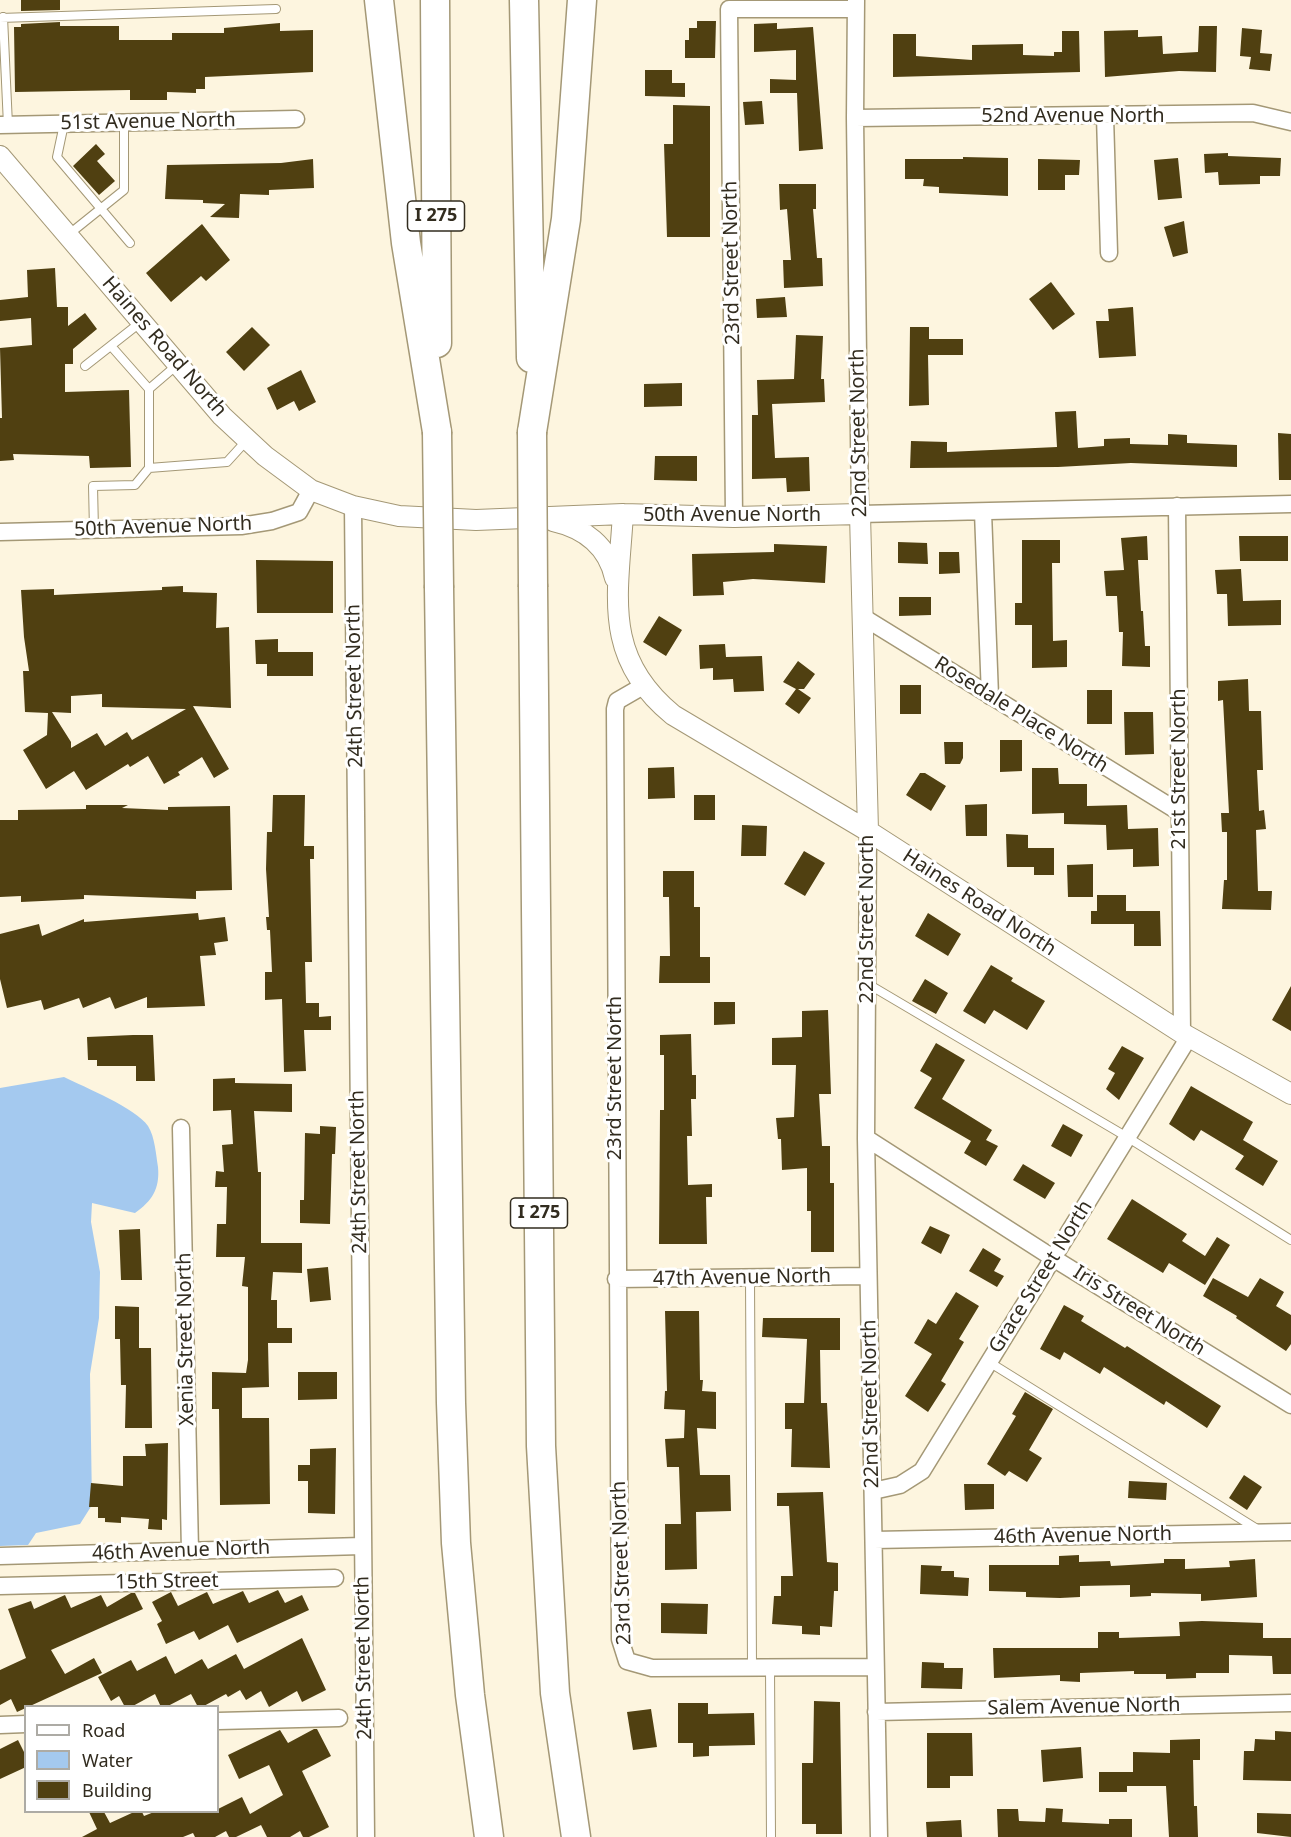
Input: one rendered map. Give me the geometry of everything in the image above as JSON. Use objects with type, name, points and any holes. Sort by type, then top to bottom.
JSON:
[{"type":"highway","points":[[379,0],[406,243],[437,432]]},
{"type":"highway","name":"I 275","points":[[435,0],[437,432],[452,1438],[456,1543],[470,1695],[489,1837]]},
{"type":"highway","name":"I 275","points":[[524,0],[532,432],[541,1446],[555,1693],[576,1837]]},
{"type":"highway","points":[[532,432],[566,219],[582,0]]},
{"type":"street","name":"23rd Street North","points":[[734,517],[729,9],[856,4]]},
{"type":"street","name":"22nd Street North","points":[[856,4],[855,118],[860,514],[868,831],[866,1138],[879,1837]]},
{"type":"street","name":"52nd Avenue North","points":[[855,118],[1253,113],[1291,122]]},
{"type":"street","points":[[1105,116],[1109,253]]},
{"type":"street","name":"51st Avenue North","points":[[4,125],[296,119]]},
{"type":"street","name":"Haines Road North","points":[[0,156],[222,417],[264,456],[311,490],[353,506]]},
{"type":"street","name":"50th Avenue North","points":[[0,532],[241,526],[272,521],[299,512],[311,490]]},
{"type":"street","name":"50th Avenue North","points":[[353,506],[399,516],[476,520],[623,514],[734,517],[1291,504]]},
{"type":"street","name":"24th Street North","points":[[353,506],[366,1837]]},
{"type":"street","name":"21st Street North","points":[[1177,506],[1179,813],[1185,1035]]},
{"type":"street","points":[[983,512],[990,696]]},
{"type":"street","points":[[623,514],[618,592],[619,630],[625,653],[643,686]]},
{"type":"street","points":[[536,518],[566,524],[582,532],[600,546],[612,563],[618,592]]},
{"type":"street","name":"Rosedale Place North","points":[[862,617],[1179,813]]},
{"type":"street","name":"23rd Street North","points":[[643,686],[617,701],[615,709],[616,1279],[620,1639],[627,1661],[652,1668],[752,1667]]},
{"type":"street","name":"Haines Road North","points":[[643,686],[673,715],[868,831],[1185,1035],[1291,1094]]},
{"type":"street","name":"Grace Street North","points":[[873,1491],[900,1485],[922,1471],[1127,1137],[1185,1035]]},
{"type":"street","name":"Xenia Street North","points":[[182,1128],[190,1551]]},
{"type":"street","name":"Iris Street North","points":[[866,1138],[1053,1258],[1291,1405]]},
{"type":"street","name":"47th Avenue North","points":[[616,1279],[868,1276]]},
{"type":"street","name":"46th Avenue North","points":[[874,1540],[1291,1532]]},
{"type":"street","name":"46th Avenue North","points":[[0,1556],[362,1546]]},
{"type":"street","name":"15th Street","points":[[0,1586],[335,1578]]},
{"type":"street","points":[[752,1667],[875,1667]]},
{"type":"street","name":"Salem Avenue North","points":[[876,1712],[1291,1703]]},
{"type":"street","points":[[219,1720],[339,1718]]},
{"type":"street","points":[[0,1725],[24,1724]]},
{"type":"lane","points":[[4,125],[1,18],[276,9]]},
{"type":"lane","points":[[68,236],[124,190],[124,123]]},
{"type":"lane","points":[[64,124],[57,157],[130,243]]},
{"type":"lane","points":[[85,366],[141,322]]},
{"type":"lane","points":[[94,530],[93,486],[135,485],[149,468],[149,389],[111,346]]},
{"type":"lane","points":[[149,389],[178,364]]},
{"type":"lane","points":[[149,468],[227,462],[247,440]]},
{"type":"lane","points":[[867,984],[1127,1137],[1291,1240]]},
{"type":"lane","points":[[750,1278],[752,1667]]},
{"type":"lane","points":[[989,1362],[1262,1533]]},
{"type":"lane","points":[[770,1667],[771,1837]]},
{"type":"water","points":[[64,1077],[121,1105],[142,1119],[148,1126],[155,1146],[158,1182],[154,1194],[135,1213],[92,1203],[91,1222],[100,1272],[99,1318],[90,1374],[92,1505],[80,1524],[36,1533],[28,1545],[0,1546],[0,1088]]},
{"type":"building","points":[[21,0],[60,0],[60,10],[21,11]]},
{"type":"building","points":[[697,21],[716,21],[715,58],[685,58],[685,40],[689,40],[689,28],[697,28]]},
{"type":"building","points":[[60,22],[60,26],[119,26],[119,40],[172,40],[172,33],[224,33],[224,28],[280,23],[280,31],[313,30],[313,72],[205,77],[205,89],[196,89],[196,93],[167,92],[167,100],[130,100],[130,90],[15,92],[14,27],[21,27],[21,24]]},
{"type":"building","points":[[777,23],[777,29],[813,27],[823,149],[799,151],[797,93],[770,93],[770,79],[796,80],[796,50],[754,52],[754,24]]},
{"type":"building","points":[[1199,26],[1217,26],[1216,72],[1179,71],[1105,77],[1104,31],[1138,30],[1138,37],[1162,36],[1163,54],[1198,52]]},
{"type":"building","points":[[1242,28],[1262,30],[1260,53],[1272,54],[1270,71],[1249,69],[1251,57],[1240,56]]},
{"type":"building","points":[[1062,31],[1079,31],[1080,72],[893,77],[893,34],[916,34],[916,56],[972,60],[972,45],[1023,44],[1023,55],[1054,56],[1054,52],[1062,52]]},
{"type":"building","points":[[645,70],[672,70],[672,83],[685,83],[685,97],[645,96]]},
{"type":"building","points":[[762,101],[764,124],[745,125],[743,102]]},
{"type":"building","points":[[673,105],[710,106],[710,237],[667,237],[664,144],[673,144]]},
{"type":"building","points":[[96,144],[105,154],[97,161],[115,181],[99,195],[73,166]]},
{"type":"building","points":[[1228,153],[1228,156],[1281,158],[1280,176],[1260,176],[1260,184],[1219,185],[1218,172],[1205,173],[1204,154]]},
{"type":"building","points":[[963,157],[1008,158],[1008,196],[939,193],[939,187],[923,186],[924,179],[905,179],[905,159],[963,159]]},
{"type":"building","points":[[1178,158],[1182,198],[1158,200],[1154,160]]},
{"type":"building","points":[[313,159],[314,188],[269,190],[269,195],[240,194],[239,218],[210,217],[225,204],[203,203],[203,200],[165,199],[167,165],[281,163]]},
{"type":"building","points":[[1038,159],[1080,160],[1079,175],[1065,175],[1065,190],[1038,190]]},
{"type":"building","points":[[779,184],[816,184],[816,209],[813,209],[817,258],[822,258],[823,286],[784,288],[783,260],[791,260],[787,209],[780,210]]},
{"type":"building","points":[[1184,221],[1188,253],[1173,257],[1164,227]]},
{"type":"building","points":[[202,224],[230,260],[206,281],[201,276],[171,302],[146,273]]},
{"type":"building","points":[[55,268],[57,307],[68,307],[68,326],[85,313],[97,329],[73,349],[73,364],[65,364],[65,392],[129,390],[131,467],[90,468],[89,456],[13,454],[14,460],[0,461],[0,418],[2,418],[0,348],[32,345],[31,318],[0,321],[0,300],[28,297],[27,270]]},
{"type":"building","points":[[1051,282],[1075,314],[1053,330],[1029,299]]},
{"type":"building","points":[[785,297],[787,317],[757,318],[756,299]]},
{"type":"building","points":[[1133,307],[1136,356],[1099,358],[1096,321],[1109,321],[1108,309]]},
{"type":"building","points":[[252,327],[270,345],[244,371],[226,352]]},
{"type":"building","points":[[910,327],[929,327],[929,339],[963,339],[963,355],[928,355],[929,405],[909,406]]},
{"type":"building","points":[[796,335],[823,336],[821,379],[824,379],[825,402],[772,404],[775,458],[809,457],[810,491],[787,492],[786,478],[752,479],[752,415],[758,415],[757,380],[794,379]]},
{"type":"building","points":[[301,370],[316,402],[299,411],[294,401],[277,410],[267,388]]},
{"type":"building","points":[[682,383],[682,406],[644,407],[644,384]]},
{"type":"building","points":[[1076,411],[1078,448],[1104,446],[1104,439],[1130,438],[1130,444],[1168,445],[1168,434],[1187,435],[1187,443],[1237,445],[1237,467],[1131,463],[1058,467],[910,468],[911,441],[947,442],[947,452],[1057,447],[1055,412]]},
{"type":"building","points":[[1278,433],[1291,434],[1291,480],[1279,480]]},
{"type":"building","points":[[655,456],[697,456],[697,481],[654,480]]},
{"type":"building","points":[[1147,536],[1148,560],[1138,560],[1141,611],[1143,611],[1145,646],[1150,646],[1150,667],[1122,666],[1123,632],[1119,632],[1117,596],[1106,596],[1104,571],[1124,570],[1121,538]]},
{"type":"building","points":[[1239,536],[1288,536],[1288,561],[1240,561]]},
{"type":"building","points":[[1022,540],[1060,540],[1060,563],[1052,563],[1053,641],[1067,640],[1067,667],[1032,668],[1032,625],[1015,625],[1015,603],[1022,603]]},
{"type":"building","points":[[898,542],[927,543],[928,564],[898,563]]},
{"type":"building","points":[[774,544],[827,546],[825,583],[753,579],[723,582],[724,595],[693,596],[692,554],[774,552]]},
{"type":"building","points":[[939,552],[959,552],[960,573],[939,574]]},
{"type":"building","points":[[256,560],[333,561],[333,613],[257,613]]},
{"type":"building","points":[[1241,569],[1243,601],[1281,600],[1281,625],[1228,626],[1227,594],[1217,594],[1215,570]]},
{"type":"building","points":[[183,586],[183,592],[217,593],[216,628],[229,627],[231,708],[193,706],[229,769],[214,778],[202,757],[178,772],[180,775],[164,784],[148,756],[130,767],[128,764],[86,790],[74,771],[46,789],[23,750],[47,735],[48,713],[25,712],[23,671],[29,671],[21,590],[54,589],[54,595],[162,590],[162,587]],"holes":[[[102,694],[102,707],[186,709],[132,740],[127,732],[105,746],[97,733],[71,748],[71,742],[52,712],[71,713],[71,696]]]},
{"type":"building","points":[[899,597],[931,597],[931,615],[899,616]]},
{"type":"building","points":[[659,616],[682,630],[666,656],[643,642]]},
{"type":"building","points":[[278,639],[278,652],[313,652],[313,676],[267,676],[267,664],[256,664],[255,640]]},
{"type":"building","points":[[725,644],[726,657],[762,656],[764,691],[734,692],[733,679],[713,680],[713,668],[700,669],[699,645]]},
{"type":"building","points":[[798,661],[815,674],[804,689],[798,689],[811,698],[799,714],[785,704],[796,689],[783,682]]},
{"type":"building","points":[[1248,679],[1249,711],[1261,711],[1263,770],[1257,770],[1259,811],[1264,810],[1266,829],[1256,830],[1258,891],[1272,891],[1271,910],[1222,909],[1224,880],[1227,880],[1227,832],[1222,832],[1221,813],[1229,813],[1223,700],[1218,701],[1218,681]]},
{"type":"building","points":[[900,685],[921,685],[921,714],[900,714]]},
{"type":"building","points":[[1087,690],[1112,690],[1112,724],[1087,724]]},
{"type":"building","points":[[1124,712],[1153,712],[1154,754],[1125,755]]},
{"type":"building","points":[[1000,740],[1022,740],[1022,771],[1000,772]]},
{"type":"building","points":[[944,742],[963,742],[963,758],[960,764],[945,764]]},
{"type":"building","points":[[674,767],[675,798],[648,799],[648,768]]},
{"type":"building","points":[[1032,768],[1058,768],[1059,784],[1087,784],[1087,806],[1127,805],[1128,829],[1158,828],[1159,866],[1133,867],[1133,849],[1107,850],[1106,825],[1064,824],[1064,813],[1032,814]]},
{"type":"building","points":[[920,773],[925,773],[946,786],[931,811],[906,795]]},
{"type":"building","points":[[273,795],[305,795],[304,846],[314,846],[314,859],[310,859],[312,962],[305,962],[306,1003],[319,1003],[319,1017],[331,1016],[331,1030],[304,1030],[306,1071],[284,1072],[282,999],[265,1000],[265,972],[272,972],[270,930],[267,930],[266,917],[269,917],[266,869],[267,832],[272,832]]},
{"type":"building","points":[[694,795],[715,795],[715,820],[694,820]]},
{"type":"building","points":[[987,804],[987,836],[966,836],[965,805]]},
{"type":"building","points":[[86,805],[128,805],[122,808],[168,810],[168,807],[230,806],[232,890],[196,891],[196,899],[84,895],[84,899],[21,902],[21,896],[0,897],[0,820],[18,820],[18,810],[86,809]]},
{"type":"building","points":[[742,825],[767,826],[766,856],[741,856]]},
{"type":"building","points":[[1006,834],[1028,835],[1028,848],[1054,848],[1054,875],[1034,875],[1034,867],[1007,867]]},
{"type":"building","points":[[804,851],[825,863],[805,896],[784,884]]},
{"type":"building","points":[[1093,864],[1093,897],[1068,897],[1067,865]]},
{"type":"building","points":[[663,871],[694,871],[694,907],[700,907],[700,957],[710,957],[710,983],[659,983],[660,956],[670,956],[669,897],[663,897]]},
{"type":"building","points":[[1097,895],[1126,895],[1126,911],[1160,911],[1161,946],[1134,946],[1134,924],[1091,924],[1091,911],[1097,911]]},
{"type":"building","points":[[198,913],[199,920],[225,917],[228,941],[214,943],[216,955],[200,956],[205,1006],[147,1008],[147,997],[115,1009],[110,997],[83,1008],[79,998],[44,1010],[41,1000],[7,1008],[0,979],[0,934],[39,924],[42,936],[84,919],[84,922]]},
{"type":"building","points":[[928,913],[961,934],[948,956],[915,936]]},
{"type":"building","points":[[991,965],[1013,978],[1011,981],[1045,1001],[1027,1030],[994,1010],[985,1024],[963,1011]]},
{"type":"building","points":[[925,979],[948,993],[936,1014],[912,1001]]},
{"type":"building","points":[[1291,986],[1291,1031],[1272,1020]]},
{"type":"building","points":[[714,1002],[735,1002],[735,1024],[714,1025]]},
{"type":"building","points":[[828,1010],[831,1094],[819,1094],[822,1146],[830,1146],[830,1183],[834,1183],[834,1252],[811,1252],[811,1211],[807,1211],[807,1168],[782,1170],[781,1139],[778,1139],[776,1118],[794,1117],[796,1065],[772,1065],[772,1038],[802,1037],[802,1011]]},
{"type":"building","points":[[691,1034],[692,1075],[696,1075],[696,1099],[691,1099],[692,1136],[687,1136],[688,1185],[712,1184],[712,1197],[706,1197],[707,1244],[659,1244],[660,1110],[664,1110],[664,1055],[660,1055],[660,1035]]},
{"type":"building","points":[[153,1035],[155,1081],[136,1081],[136,1066],[97,1066],[97,1060],[88,1060],[87,1037]]},
{"type":"building","points":[[936,1043],[965,1060],[942,1099],[992,1130],[986,1140],[998,1146],[986,1166],[964,1153],[971,1141],[914,1108],[932,1078],[920,1071]]},
{"type":"building","points":[[1122,1046],[1144,1058],[1119,1100],[1106,1089],[1115,1073],[1108,1069]]},
{"type":"building","points":[[235,1078],[235,1083],[292,1084],[292,1112],[254,1111],[258,1172],[261,1172],[261,1243],[302,1243],[302,1273],[273,1272],[271,1300],[277,1300],[277,1328],[292,1328],[292,1343],[268,1343],[269,1387],[242,1388],[242,1418],[269,1418],[270,1504],[220,1505],[219,1409],[212,1409],[212,1372],[246,1373],[248,1360],[248,1287],[242,1286],[245,1257],[216,1257],[217,1224],[226,1224],[227,1187],[215,1187],[216,1171],[224,1172],[222,1145],[233,1144],[231,1110],[213,1111],[213,1079]]},
{"type":"building","points":[[1191,1086],[1253,1122],[1243,1140],[1278,1161],[1263,1186],[1235,1169],[1244,1156],[1201,1130],[1194,1141],[1169,1124]]},
{"type":"building","points":[[1063,1124],[1083,1135],[1071,1157],[1051,1146]]},
{"type":"building","points":[[320,1126],[336,1127],[335,1154],[332,1154],[330,1224],[300,1223],[300,1200],[304,1200],[305,1133],[320,1134]]},
{"type":"building","points":[[1023,1164],[1055,1183],[1045,1199],[1013,1180]]},
{"type":"building","points":[[1132,1199],[1187,1234],[1182,1241],[1205,1256],[1217,1237],[1230,1245],[1205,1285],[1169,1263],[1163,1273],[1107,1239]]},
{"type":"building","points":[[930,1226],[950,1235],[941,1254],[921,1243]]},
{"type":"building","points":[[140,1229],[142,1280],[121,1280],[119,1230]]},
{"type":"building","points":[[983,1248],[1001,1259],[994,1271],[1004,1276],[997,1287],[969,1271]]},
{"type":"building","points":[[328,1267],[331,1300],[310,1302],[307,1269]]},
{"type":"building","points":[[1213,1278],[1248,1297],[1260,1278],[1284,1292],[1276,1306],[1291,1315],[1291,1344],[1286,1351],[1236,1318],[1237,1316],[1203,1296]]},
{"type":"building","points":[[956,1292],[979,1306],[959,1339],[964,1342],[941,1381],[946,1384],[928,1412],[905,1396],[932,1354],[914,1343],[928,1319],[936,1324]]},
{"type":"building","points":[[1064,1305],[1084,1316],[1081,1321],[1125,1348],[1127,1346],[1221,1406],[1207,1428],[1166,1401],[1164,1405],[1104,1367],[1100,1374],[1064,1352],[1060,1360],[1040,1349]]},
{"type":"building","points":[[115,1306],[139,1307],[139,1348],[151,1348],[152,1428],[125,1428],[126,1385],[121,1385],[120,1339],[115,1339]]},
{"type":"building","points":[[665,1311],[699,1311],[702,1391],[716,1392],[716,1429],[697,1428],[700,1475],[730,1475],[731,1511],[696,1512],[697,1569],[665,1570],[665,1524],[681,1524],[679,1467],[667,1467],[665,1439],[684,1438],[685,1410],[664,1409],[665,1391],[667,1391]]},
{"type":"building","points":[[763,1318],[840,1318],[840,1350],[820,1350],[821,1403],[827,1403],[830,1468],[791,1467],[792,1429],[785,1429],[785,1403],[804,1403],[807,1339],[762,1337]]},
{"type":"building","points":[[298,1372],[337,1372],[337,1399],[298,1400]]},
{"type":"building","points":[[1025,1392],[1053,1409],[1029,1450],[1042,1458],[1027,1482],[1009,1471],[1005,1476],[987,1464],[1016,1416],[1012,1414]]},
{"type":"building","points":[[168,1443],[167,1520],[162,1519],[162,1530],[148,1529],[149,1519],[121,1517],[121,1523],[105,1522],[105,1518],[98,1518],[98,1507],[89,1507],[91,1483],[123,1486],[123,1456],[146,1456],[145,1444]]},
{"type":"building","points":[[336,1448],[335,1514],[308,1513],[308,1481],[298,1481],[298,1465],[310,1465],[310,1449]]},
{"type":"building","points":[[1244,1475],[1262,1487],[1247,1510],[1229,1498]]},
{"type":"building","points":[[1129,1481],[1167,1483],[1166,1500],[1128,1498]]},
{"type":"building","points":[[964,1484],[994,1484],[994,1509],[965,1510]]},
{"type":"building","points":[[823,1492],[827,1562],[838,1563],[838,1591],[834,1591],[832,1627],[820,1626],[820,1635],[802,1634],[802,1626],[772,1624],[774,1596],[781,1596],[781,1576],[793,1576],[789,1506],[777,1506],[777,1493]]},
{"type":"building","points":[[1079,1555],[1079,1562],[1110,1561],[1111,1566],[1164,1563],[1164,1559],[1185,1559],[1185,1569],[1230,1567],[1229,1561],[1255,1559],[1257,1597],[1201,1601],[1201,1594],[1151,1593],[1151,1596],[1130,1597],[1130,1585],[1080,1586],[1080,1597],[1060,1598],[1026,1597],[1026,1592],[989,1591],[989,1565],[1059,1565],[1059,1556]]},
{"type":"building","points":[[921,1565],[942,1566],[941,1571],[954,1571],[954,1577],[969,1578],[968,1596],[920,1594]]},
{"type":"building","points":[[278,1590],[285,1603],[302,1595],[309,1610],[237,1643],[228,1625],[199,1640],[194,1631],[166,1644],[157,1624],[162,1621],[152,1602],[171,1592],[178,1606],[207,1592],[213,1604],[243,1591],[249,1603]]},
{"type":"building","points":[[135,1593],[143,1609],[51,1650],[65,1674],[94,1658],[102,1673],[32,1705],[24,1705],[24,1709],[17,1712],[11,1699],[0,1705],[0,1670],[26,1658],[8,1609],[31,1601],[34,1609],[65,1595],[71,1608],[101,1595],[107,1607]]},
{"type":"building","points":[[661,1603],[708,1604],[707,1634],[661,1633]]},
{"type":"building","points":[[1179,1622],[1263,1623],[1263,1638],[1291,1638],[1291,1674],[1273,1674],[1272,1656],[1229,1655],[1229,1673],[1196,1673],[1196,1678],[1166,1679],[1166,1674],[1134,1674],[1134,1671],[1080,1673],[1080,1682],[1060,1681],[1060,1675],[994,1678],[993,1648],[1098,1648],[1098,1632],[1119,1632],[1119,1638],[1180,1636]]},
{"type":"building","points":[[302,1638],[326,1690],[302,1702],[297,1691],[269,1707],[261,1691],[246,1700],[240,1690],[228,1697],[226,1694],[206,1705],[197,1705],[191,1694],[170,1705],[160,1705],[155,1694],[135,1705],[124,1705],[119,1696],[111,1701],[98,1677],[131,1660],[137,1671],[166,1656],[175,1674],[202,1659],[208,1669],[236,1654],[244,1669]]},
{"type":"building","points":[[922,1662],[944,1663],[944,1668],[963,1668],[962,1689],[921,1688]]},
{"type":"building","points":[[814,1701],[840,1702],[842,1834],[816,1834],[816,1824],[802,1824],[802,1763],[813,1763]]},
{"type":"building","points":[[678,1703],[708,1703],[708,1714],[754,1713],[755,1745],[709,1746],[709,1756],[693,1757],[693,1743],[678,1743]]},
{"type":"building","points":[[651,1709],[657,1747],[633,1750],[627,1712]]},
{"type":"building","points":[[317,1729],[331,1756],[302,1771],[329,1827],[309,1837],[303,1837],[300,1831],[290,1837],[267,1837],[261,1825],[236,1837],[229,1837],[226,1831],[215,1837],[195,1837],[193,1833],[183,1837],[82,1837],[97,1829],[89,1813],[105,1813],[110,1823],[132,1813],[142,1813],[144,1816],[152,1813],[219,1813],[219,1808],[242,1797],[250,1814],[283,1795],[269,1765],[239,1779],[228,1755],[280,1730],[288,1743]]},
{"type":"building","points":[[1275,1731],[1291,1732],[1291,1781],[1243,1780],[1244,1751],[1254,1751],[1255,1739],[1275,1740]]},
{"type":"building","points":[[927,1733],[972,1733],[973,1776],[950,1776],[950,1788],[927,1788]]},
{"type":"building","points":[[1200,1739],[1200,1760],[1193,1760],[1194,1806],[1197,1806],[1198,1837],[1169,1837],[1166,1786],[1127,1786],[1127,1792],[1099,1792],[1099,1772],[1133,1772],[1133,1752],[1170,1753],[1170,1740]]},
{"type":"building","points":[[18,1740],[24,1752],[24,1768],[0,1779],[0,1749]]},
{"type":"building","points":[[1081,1747],[1083,1778],[1043,1782],[1041,1750]]},
{"type":"building","points":[[1046,1808],[1063,1809],[1062,1822],[1109,1824],[1109,1819],[1132,1819],[1132,1837],[998,1837],[997,1809],[1018,1809],[1019,1821],[1045,1822]]},
{"type":"building","points":[[1257,1813],[1291,1814],[1291,1837],[1257,1833]]},
{"type":"building","points":[[961,1820],[962,1837],[927,1837],[926,1822]]}]
